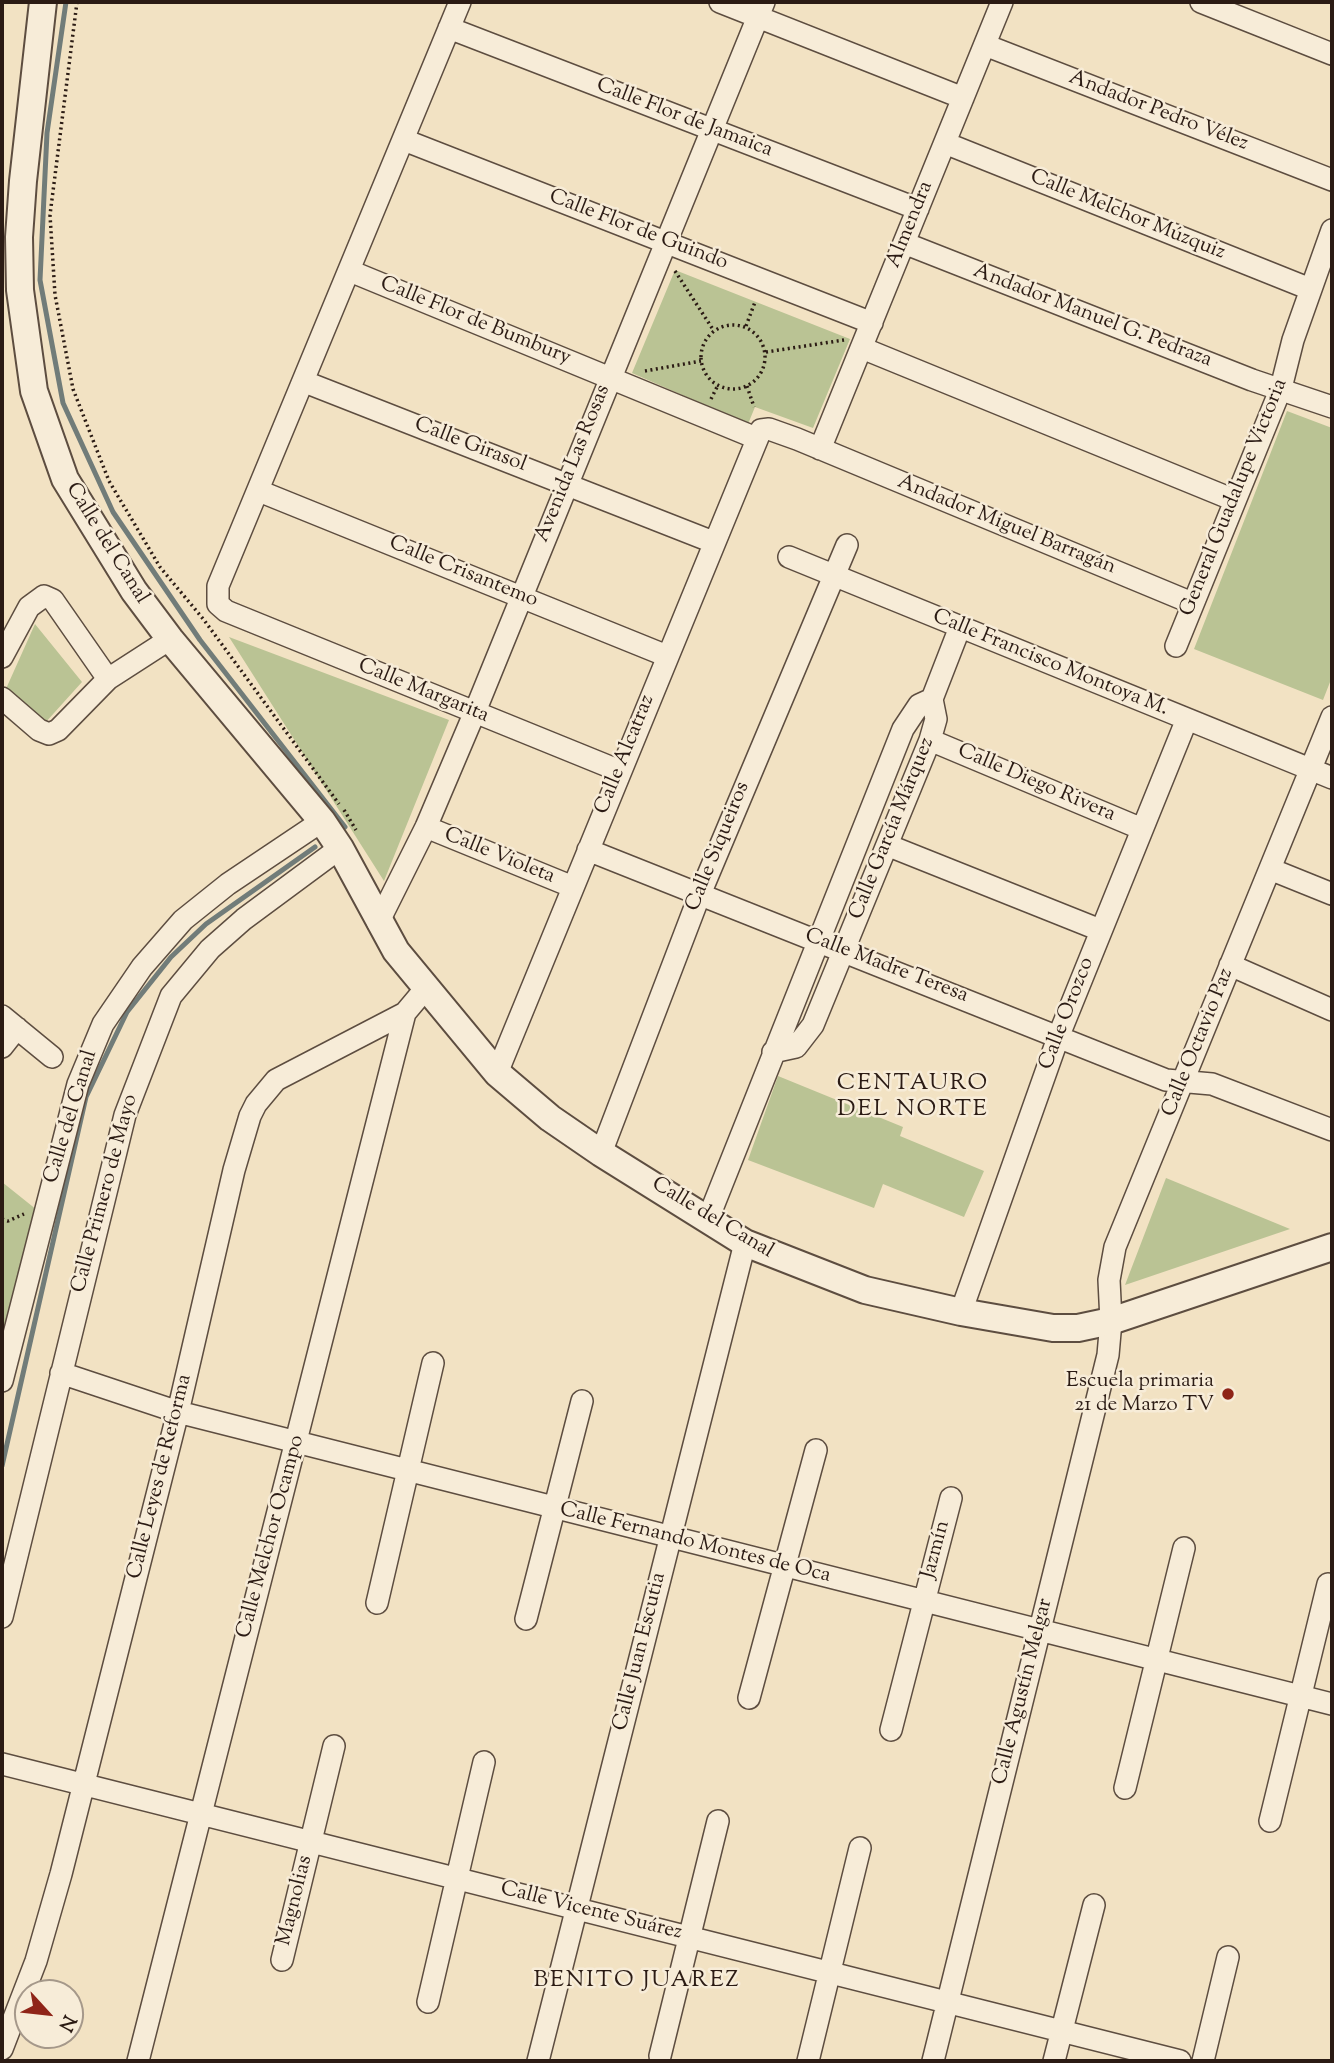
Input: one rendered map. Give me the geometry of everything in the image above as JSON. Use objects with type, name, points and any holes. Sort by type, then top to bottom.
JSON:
[{"type":"street","name":"Calle del Canal","points":[[43,2],[19,237],[20,290],[29,366],[42,417],[65,479],[127,581],[170,639],[322,821],[349,842],[378,923],[426,988],[497,1073],[550,1118],[744,1243],[865,1290],[961,1312],[1053,1328],[1078,1328],[1111,1321],[1332,1247]]},
{"type":"street","points":[[259,491],[460,2]]},
{"type":"street","points":[[720,2],[761,9],[963,98]]},
{"type":"street","name":"Almendra","points":[[821,449],[856,344],[872,323],[1002,2]]},
{"type":"street","points":[[1201,2],[1332,54]]},
{"type":"street","name":"Avenida Las Rosas","points":[[378,923],[426,827],[474,714],[519,596],[761,9]]},
{"type":"street","name":"Calle Flor de Jamaica","points":[[450,28],[918,209]]},
{"type":"street","name":"Andador Pedro Vélez","points":[[985,45],[1332,180]]},
{"type":"street","name":"Calle Flor de Guindo","points":[[404,140],[872,323]]},
{"type":"street","name":"Calle Melchor Múzquiz","points":[[945,143],[1310,289]]},
{"type":"street","name":"General Guadalupe Victoria","points":[[1176,646],[1281,388],[1310,289],[1332,230]]},
{"type":"street","name":"Andador Manuel G. Pedraza","points":[[904,243],[1252,380],[1332,407]]},
{"type":"street","name":"Calle Flor de Bumbury","points":[[350,271],[756,438]]},
{"type":"street","points":[[856,344],[1234,500]]},
{"type":"street","name":"Calle Girasol","points":[[305,382],[713,542]]},
{"type":"street","name":"Andador Miguel Barragán","points":[[756,438],[761,430],[769,429],[1192,603]]},
{"type":"street","name":"Calle Alcatraz","points":[[497,1073],[756,438]]},
{"type":"street","name":"Calle Crisantemo","points":[[259,491],[667,656]]},
{"type":"street","name":"Calle Margarita","points":[[259,491],[218,586],[218,604],[226,611],[474,714],[620,771]]},
{"type":"street","name":"Calle Siqueiros","points":[[601,1153],[699,894],[846,545]]},
{"type":"street","name":"Calle Francisco Montoya M.","points":[[789,557],[1332,778]]},
{"type":"street","points":[[2,657],[29,607],[44,596],[53,600],[108,679]]},
{"type":"street","name":"Calle García Márquez","points":[[773,1052],[793,1049],[804,1040],[930,740],[936,719],[932,699],[960,627]]},
{"type":"street","points":[[2,698],[39,730],[49,734],[58,730],[108,679],[170,639]]},
{"type":"street","name":"Calle García Márquez","points":[[708,1219],[904,729],[919,705],[932,699]]},
{"type":"street","name":"Calle Octavio Paz","points":[[1111,1321],[1109,1280],[1115,1247],[1332,717]]},
{"type":"street","name":"Calle Orozco","points":[[961,1312],[1059,1035],[1186,719]]},
{"type":"street","name":"Calle Diego Rivera","points":[[930,740],[1142,829]]},
{"type":"street","name":"Calle del Canal","points":[[2,1381],[78,1084],[103,1024],[142,967],[183,920],[228,884],[322,821]]},
{"type":"street","name":"Calle Violeta","points":[[426,827],[573,887]]},
{"type":"street","name":"Calle Primero de Mayo","points":[[2,1617],[125,1115],[171,996],[210,948],[244,919],[349,842]]},
{"type":"street","points":[[887,845],[1100,930]]},
{"type":"street","name":"Calle Madre Teresa","points":[[588,850],[1059,1035],[1166,1080],[1212,1084],[1332,1129]]},
{"type":"street","points":[[1270,869],[1332,894]]},
{"type":"street","points":[[1230,965],[1332,1010]]},
{"type":"street","name":"Calle Leyes de Reforma","points":[[2,2049],[36,1961],[178,1412],[234,1170],[256,1104],[276,1080],[405,1013],[426,988]]},
{"type":"street","name":"Calle Melchor Ocampo","points":[[138,2061],[405,1013]]},
{"type":"street","points":[[2,1047],[9,1022],[52,1057]]},
{"type":"street","name":"Calle Juan Escutia","points":[[537,2061],[744,1243]]},
{"type":"street","name":"Calle Agustín Melgar","points":[[933,2061],[1108,1355],[1111,1321]]},
{"type":"street","points":[[377,1603],[433,1363]]},
{"type":"street","name":"Calle Fernando Montes de Oca","points":[[61,1373],[178,1412],[1332,1704]]},
{"type":"street","points":[[526,1619],[582,1401]]},
{"type":"street","points":[[749,1698],[816,1450]]},
{"type":"street","name":"Jazmín","points":[[891,1730],[951,1498]]},
{"type":"street","points":[[1125,1788],[1184,1548]]},
{"type":"street","points":[[1270,1821],[1328,1584]]},
{"type":"street","name":"Magnolias","points":[[282,1960],[334,1746]]},
{"type":"street","points":[[428,2001],[484,1762]]},
{"type":"street","name":"Calle Vicente Suárez","points":[[2,1764],[1180,2061]]},
{"type":"street","points":[[660,2056],[718,1821]]},
{"type":"street","points":[[808,2061],[860,1847]]},
{"type":"street","points":[[1054,2061],[1094,1905]]},
{"type":"street","points":[[1203,2061],[1228,1957]]},
{"type":"path","points":[[77,2],[50,215],[55,295],[73,389],[109,481],[160,567],[212,631],[355,826],[349,842]]},
{"type":"path","points":[[675,270],[713,331]]},
{"type":"path","points":[[746,326],[755,302]]},
{"type":"path","points":[[723,326],[746,326],[762,341],[765,352],[762,372],[747,386],[727,389],[709,379],[701,361],[706,339],[713,331],[723,326]]},
{"type":"path","points":[[765,352],[856,344]]},
{"type":"path","points":[[643,371],[701,361]]},
{"type":"path","points":[[708,407],[718,385]]},
{"type":"path","points":[[747,386],[754,407]]},
{"type":"green space","points":[[675,270],[850,339],[813,428],[755,407],[748,424],[632,373]]},
{"type":"green space","points":[[1287,411],[1332,428],[1332,677],[1323,700],[1194,649]]},
{"type":"green space","points":[[35,624],[82,682],[45,723],[5,691]]},
{"type":"green space","points":[[229,637],[449,720],[384,881]]},
{"type":"green space","points":[[778,1076],[903,1127],[900,1136],[984,1171],[964,1217],[883,1184],[874,1208],[748,1160]]},
{"type":"green space","points":[[1166,1178],[1290,1229],[1125,1285]]},
{"type":"green space","points":[[2,1182],[37,1210],[2,1334]]},
{"type":"waterway","points":[[66,2],[47,133],[40,280],[63,403],[113,512],[200,640],[345,827]]},
{"type":"waterway","points":[[2,1466],[86,1097],[127,1012],[171,957],[206,924],[315,847]]},
{"type":"place","name":"Escuela primaria 21 de Marzo TV","points":[[1228,1394]]},
{"type":"district","name":"CENTAURO DEL NORTE","points":[[913,1098]]},
{"type":"district","name":"BENITO JUAREZ","points":[[637,1982]]}]
